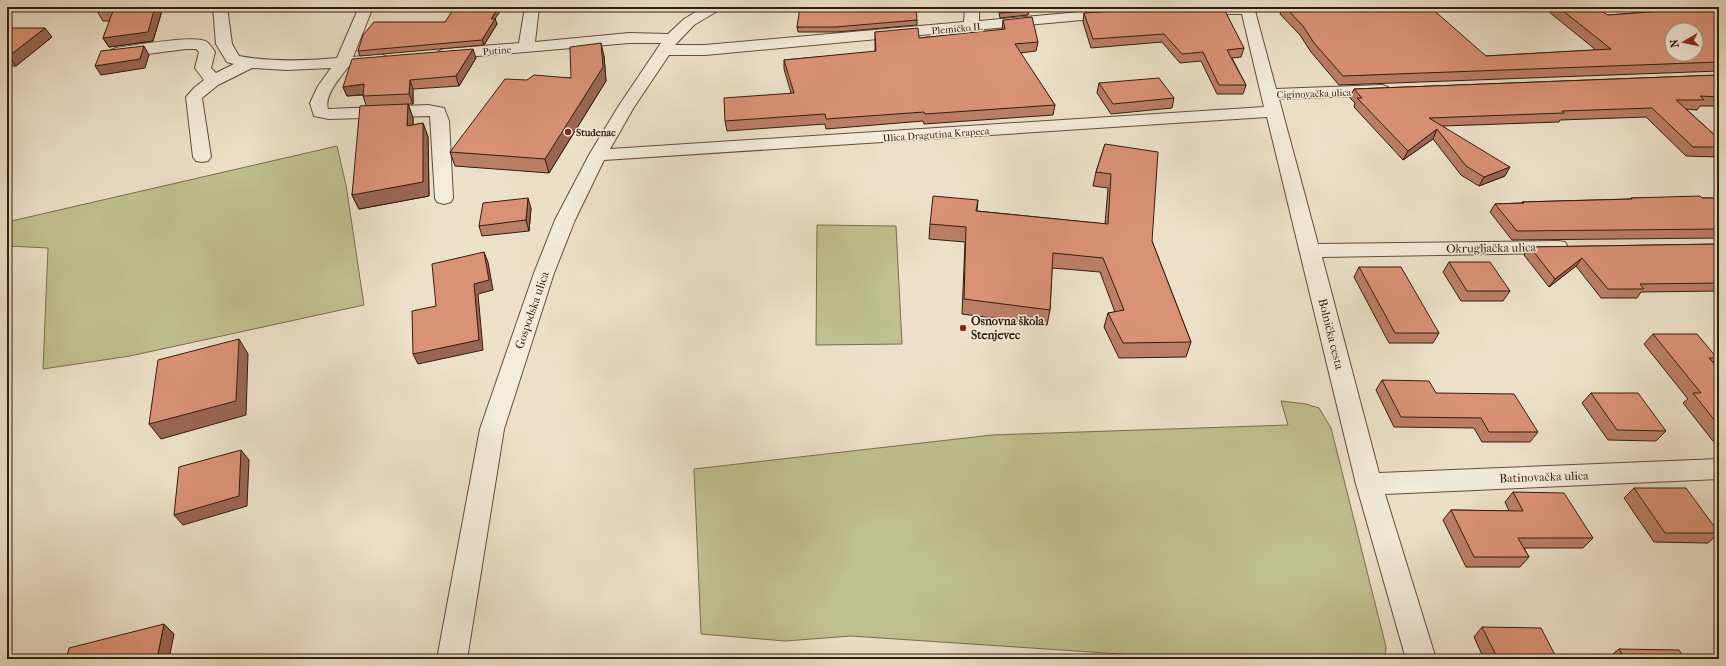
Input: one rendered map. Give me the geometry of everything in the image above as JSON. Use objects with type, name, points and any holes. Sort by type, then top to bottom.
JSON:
[{"type":"street","points":[[220,7],[224,44],[233,59],[249,64],[297,65],[391,58]]},
{"type":"street","points":[[366,7],[343,62],[326,86],[318,103],[320,112],[329,114],[428,110],[438,112],[440,120],[444,198]]},
{"type":"street","points":[[526,48],[532,7]]},
{"type":"street","name":"Gospodska ulica","points":[[452,659],[492,428],[544,273],[565,220],[598,155],[626,107],[669,44],[689,22],[714,7]]},
{"type":"street","points":[[971,27],[972,7]]},
{"type":"street","points":[[1585,15],[1701,7]]},
{"type":"street","points":[[1185,10],[1248,8]]},
{"type":"street","name":"Bolnička cesta","points":[[1248,8],[1369,484],[1420,659]]},
{"type":"street","name":"Plemičko II.","points":[[669,44],[705,50],[1132,12]]},
{"type":"street","name":"Putine","points":[[430,55],[629,38],[669,44]]},
{"type":"street","points":[[108,54],[186,44],[201,45],[206,52],[203,68],[212,80]]},
{"type":"street","points":[[202,157],[194,98],[202,88],[212,80],[249,64]]},
{"type":"street","name":"Ciginovačka ulica","points":[[1272,103],[1396,89]]},
{"type":"street","name":"Ulica Dragutina Krapeca","points":[[598,155],[1006,130],[1272,103]]},
{"type":"street","name":"Okrugljačka ulica","points":[[1310,251],[1572,247]]},
{"type":"street","name":"Batinovačka ulica","points":[[1369,484],[1719,469]]},
{"type":"green space","points":[[337,146],[346,185],[364,305],[130,356],[43,369],[48,248],[7,246],[7,222]]},
{"type":"green space","points":[[817,225],[896,226],[902,344],[816,345]]},
{"type":"green space","points":[[1281,401],[1306,404],[1319,408],[1331,428],[1386,647],[1385,659],[1196,659],[851,636],[785,641],[701,634],[694,469],[992,435],[1288,425]]},
{"type":"building","points":[[103,7],[155,7],[148,32],[103,38],[113,11],[97,11]]},
{"type":"building","points":[[455,7],[499,7],[491,19],[495,19],[482,40],[358,51],[363,35],[374,22],[445,22]]},
{"type":"building","points":[[800,7],[916,7],[917,20],[836,27],[797,27]]},
{"type":"building","points":[[999,7],[1028,7],[1029,11],[1000,13]]},
{"type":"building","points":[[1171,7],[1223,7],[1244,48],[1227,50],[1246,85],[1219,85],[1203,52],[1182,54],[1164,34],[1093,39],[1084,13]]},
{"type":"building","points":[[1285,7],[1430,7],[1486,56],[1611,49],[1558,7],[1582,7],[1585,11],[1601,11],[1608,15],[1719,7],[1719,62],[1343,76],[1314,43],[1303,26]]},
{"type":"building","points":[[1032,17],[1038,42],[1015,44],[1055,105],[826,119],[825,114],[725,121],[724,98],[794,93],[784,60],[876,51],[875,32],[918,28],[919,38],[1005,29],[1003,20]]},
{"type":"building","points":[[7,28],[45,28],[7,56]]},
{"type":"building","points":[[601,43],[603,67],[545,159],[450,152],[505,79],[527,80],[534,75],[571,78],[570,47]]},
{"type":"building","points":[[144,46],[140,59],[95,66],[101,51]]},
{"type":"building","points":[[473,49],[456,76],[410,80],[409,94],[363,96],[364,84],[343,87],[352,59]]},
{"type":"building","points":[[1719,75],[1719,97],[1700,96],[1704,100],[1676,100],[1719,139],[1719,147],[1693,147],[1652,108],[1429,118],[1510,167],[1484,177],[1466,166],[1437,129],[1408,151],[1357,98],[1362,98],[1354,89]]},
{"type":"building","points":[[1159,78],[1174,98],[1113,104],[1099,83]]},
{"type":"building","points":[[408,104],[407,126],[423,123],[423,182],[352,195],[360,106]]},
{"type":"building","points":[[1105,144],[1158,152],[1152,241],[1191,342],[1123,343],[1108,313],[1124,310],[1103,258],[1053,253],[1050,310],[964,299],[966,227],[930,224],[933,196],[978,200],[976,211],[1108,224],[1111,174],[1096,172]]},
{"type":"building","points":[[1700,196],[1702,198],[1719,198],[1719,229],[1517,231],[1495,204],[1524,203],[1522,202]]},
{"type":"building","points":[[528,198],[526,220],[479,226],[483,203]]},
{"type":"building","points":[[1719,244],[1719,283],[1640,284],[1644,289],[1608,289],[1582,258],[1555,279],[1530,247]]},
{"type":"building","points":[[484,252],[489,280],[474,284],[479,340],[413,354],[412,311],[436,306],[432,264]]},
{"type":"building","points":[[1449,262],[1490,262],[1510,291],[1467,291]]},
{"type":"building","points":[[1359,267],[1401,267],[1439,333],[1395,333]]},
{"type":"building","points":[[1653,334],[1697,334],[1717,358],[1709,358],[1719,369],[1719,426],[1693,393],[1701,393]]},
{"type":"building","points":[[239,339],[236,401],[149,424],[158,360]]},
{"type":"building","points":[[1382,380],[1429,381],[1436,393],[1514,394],[1538,432],[1489,432],[1481,418],[1401,417]]},
{"type":"building","points":[[1591,393],[1638,393],[1666,431],[1617,430]]},
{"type":"building","points":[[241,450],[239,496],[174,515],[179,467]]},
{"type":"building","points":[[1634,488],[1686,488],[1719,533],[1665,533]]},
{"type":"building","points":[[1513,492],[1564,493],[1593,538],[1518,538],[1529,557],[1474,557],[1451,510],[1523,511]]},
{"type":"building","points":[[164,624],[157,659],[66,659],[69,648]]},
{"type":"building","points":[[1482,627],[1541,628],[1557,659],[1498,659]]},
{"type":"building","points":[[1619,649],[1679,650],[1685,659],[1625,659]]},
{"type":"place","name":"Studenac","points":[[568,132]]},
{"type":"place","name":"Osnovna škola Stenjevec","points":[[963,328]]}]
